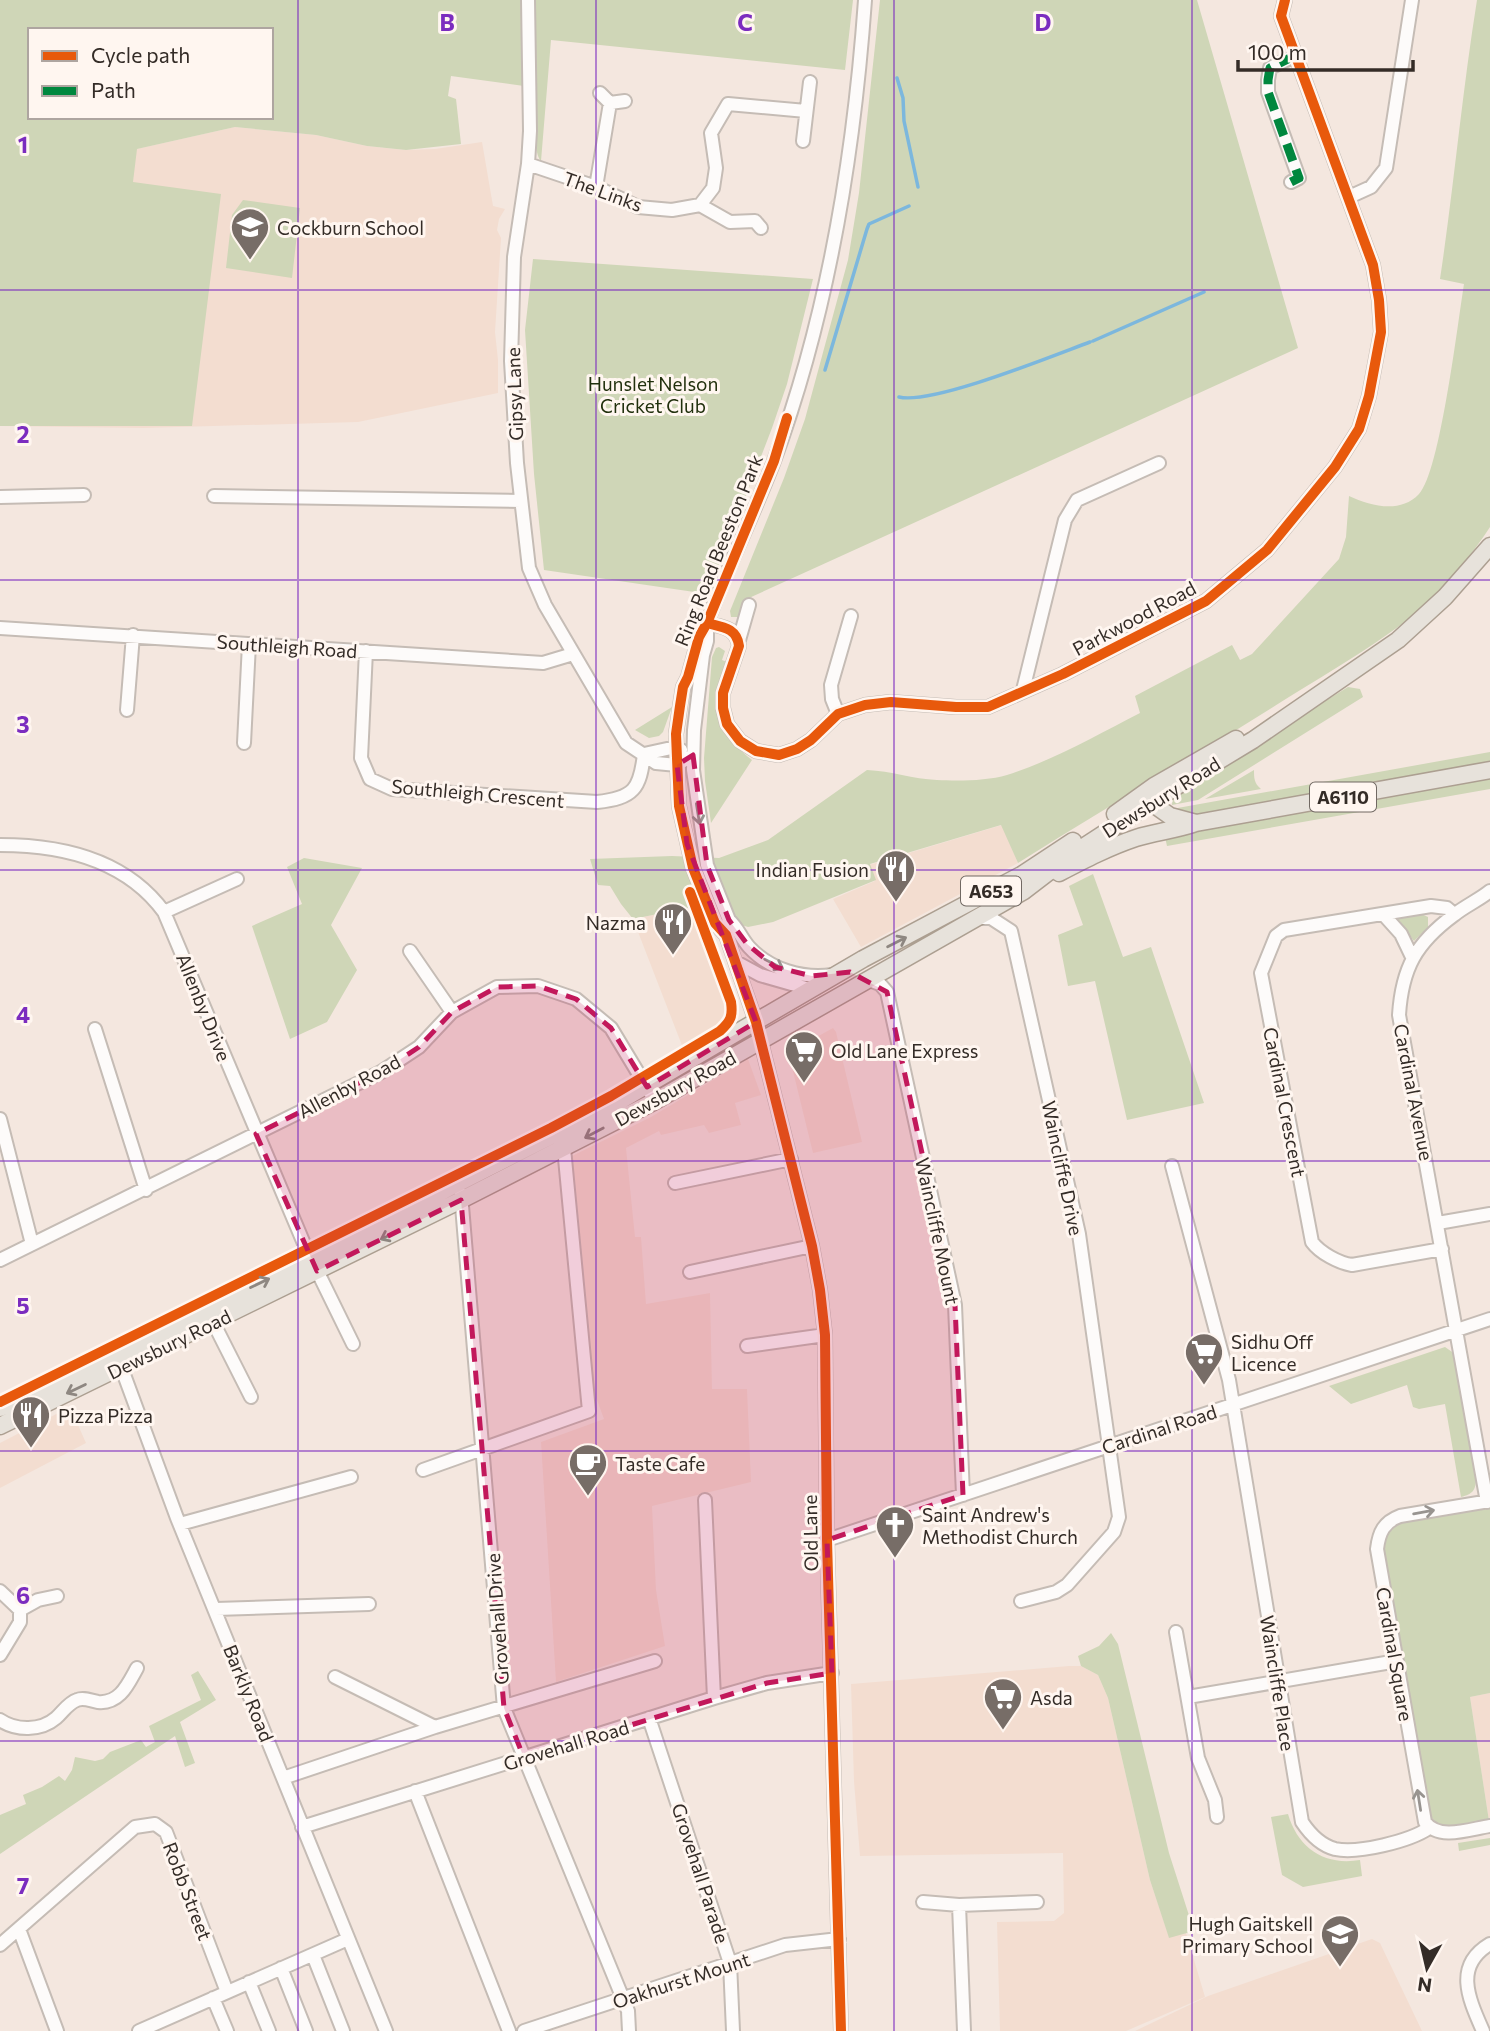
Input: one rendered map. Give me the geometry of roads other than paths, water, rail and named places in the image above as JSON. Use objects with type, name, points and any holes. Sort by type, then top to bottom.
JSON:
[{"type":"main road","name":"Dewsbury Road","points":[[314,1265],[460,1183],[761,1041],[1024,891],[1144,803],[1154,786],[1318,694],[1398,640],[1445,597],[1490,546]]},
{"type":"main road","name":"A6110","points":[[1024,891],[1126,841],[1196,823],[1490,770]]},
{"type":"main road","name":"Dewsbury Road","points":[[0,1426],[119,1361],[210,1316],[314,1265],[461,1200],[565,1148],[651,1094],[756,1021],[809,989],[1023,874],[1144,803]]},
{"type":"main road","points":[[1144,803],[1170,816],[1196,823]]},
{"type":"main road","points":[[1144,803],[1152,830],[1158,833]]},
{"type":"main road","points":[[809,989],[840,996]]},
{"type":"main road","name":"Dewsbury Road","points":[[0,1408],[119,1361]]},
{"type":"street","name":"Gipsy Lane","points":[[528,0],[530,122],[528,164],[514,257],[511,391],[530,568],[545,605],[626,743],[656,763],[677,765]]},
{"type":"street","name":"Ring Road Beeston Park","points":[[761,1041],[726,935],[715,923],[694,868],[678,806],[676,747],[683,687],[698,637],[707,623],[774,461],[821,304],[860,72],[865,0]]},
{"type":"street","name":"Parkwood Road","points":[[749,605],[738,640],[739,646],[723,692],[723,708],[727,724],[740,741],[756,751],[779,755],[797,749],[811,740],[838,714],[865,705],[891,702],[988,707],[1063,674],[1206,601],[1267,550],[1335,467],[1359,429],[1369,396],[1381,332],[1373,265],[1281,16],[1284,0]]},
{"type":"street","points":[[1349,197],[1371,187],[1386,168],[1412,0]]},
{"type":"street","points":[[1291,182],[1299,178],[1268,92],[1268,80],[1270,68],[1296,55]]},
{"type":"street","points":[[803,141],[810,82]]},
{"type":"street","points":[[600,93],[610,103]]},
{"type":"street","points":[[610,103],[625,101]]},
{"type":"street","points":[[596,187],[610,103]]},
{"type":"street","points":[[758,220],[730,222],[700,205],[713,188],[716,168],[711,133],[728,104],[806,111]]},
{"type":"street","name":"The Links","points":[[528,164],[596,187],[638,207],[672,209],[700,205]]},
{"type":"street","points":[[1023,690],[1065,520],[1077,500],[1159,463]]},
{"type":"street","points":[[0,497],[84,495]]},
{"type":"street","points":[[214,496],[521,501]]},
{"type":"street","points":[[838,714],[832,699],[831,685],[851,615]]},
{"type":"street","name":"Ring Road Beeston Park","points":[[707,623],[693,755],[694,788],[707,865],[729,920],[753,951],[775,967],[812,976],[837,974]]},
{"type":"street","points":[[707,623],[726,627],[735,633],[738,640]]},
{"type":"street","name":"Southleigh Road","points":[[0,628],[543,663],[573,654]]},
{"type":"street","points":[[127,710],[133,635]]},
{"type":"street","points":[[244,743],[249,644]]},
{"type":"street","name":"Southleigh Crescent","points":[[366,651],[361,758],[370,779],[391,789],[597,802],[615,800],[632,792],[641,777],[644,754]]},
{"type":"street","points":[[644,754],[676,747],[693,755]]},
{"type":"street","points":[[677,765],[693,755]]},
{"type":"street","name":"Allenby Drive","points":[[0,845],[60,850],[98,861],[142,885],[164,912],[256,1135],[314,1265],[353,1343]]},
{"type":"street","points":[[164,912],[237,879]]},
{"type":"street","name":"Cardinal Avenue","points":[[1488,1501],[1399,1015],[1403,980],[1412,957],[1428,936],[1454,914],[1490,891]]},
{"type":"street","name":"Cardinal Crescent","points":[[1442,1249],[1352,1265],[1336,1259],[1312,1242],[1261,973],[1276,936],[1284,930],[1431,906],[1447,908],[1454,914]]},
{"type":"street","points":[[1383,914],[1401,934],[1412,957]]},
{"type":"street","name":"Waincliffe Drive","points":[[976,918],[991,918],[1010,931],[1079,1234],[1119,1517],[1118,1527],[1062,1589],[1021,1601]]},
{"type":"street","points":[[726,935],[729,920]]},
{"type":"street","points":[[410,951],[452,1012]]},
{"type":"street","points":[[736,962],[760,975],[809,989]]},
{"type":"street","name":"Waincliffe Mount","points":[[869,980],[880,984],[887,992],[955,1305],[963,1495]]},
{"type":"street","name":"Allenby Road","points":[[0,1260],[381,1072],[419,1047],[452,1012],[497,987],[538,986],[576,999],[611,1028],[651,1094]]},
{"type":"street","points":[[95,1028],[146,1190]]},
{"type":"street","name":"Old Lane","points":[[761,1041],[812,1246],[825,1335],[827,1539],[841,2031]]},
{"type":"street","points":[[0,1119],[32,1244]]},
{"type":"street","points":[[423,1470],[589,1410],[565,1148]]},
{"type":"street","points":[[675,1183],[791,1159]]},
{"type":"street","name":"Waincliffe Place","points":[[1172,1166],[1233,1405],[1302,1822],[1322,1843],[1335,1849],[1350,1850],[1404,1841],[1429,1828]]},
{"type":"street","name":"Grovehall Drive","points":[[460,1183],[504,1707],[628,2011],[629,2031]]},
{"type":"street","points":[[1438,1223],[1490,1214]]},
{"type":"street","points":[[690,1272],[812,1246]]},
{"type":"street","points":[[210,1316],[251,1397]]},
{"type":"street","name":"Cardinal Road","points":[[827,1539],[1490,1318]]},
{"type":"street","points":[[747,1346],[825,1335]]},
{"type":"street","name":"Barkly Road","points":[[119,1361],[180,1524],[386,2031]]},
{"type":"street","points":[[180,1524],[351,1477]]},
{"type":"street","points":[[705,1500],[714,1698]]},
{"type":"street","name":"Cardinal Square","points":[[1429,1828],[1422,1814],[1377,1549],[1383,1528],[1390,1520],[1488,1501]]},
{"type":"street","points":[[0,1591],[20,1610],[20,1622],[0,1655]]},
{"type":"street","points":[[20,1610],[38,1600],[57,1597]]},
{"type":"street","points":[[216,1609],[369,1604]]},
{"type":"street","points":[[1176,1632],[1198,1758],[1215,1800],[1217,1817]]},
{"type":"street","points":[[283,1778],[435,1727],[655,1661]]},
{"type":"street","points":[[1188,1697],[1397,1661]]},
{"type":"street","points":[[0,1720],[16,1727],[43,1726],[55,1720],[70,1703],[77,1700],[109,1701],[126,1688],[137,1668]]},
{"type":"street","name":"Grovehall Road","points":[[302,1827],[714,1698],[767,1683],[832,1673]]},
{"type":"street","points":[[335,1677],[435,1727]]},
{"type":"street","points":[[126,1688],[138,1696]]},
{"type":"street","name":"Grovehall Parade","points":[[649,1718],[730,1963],[733,2031]]},
{"type":"street","points":[[415,1791],[509,2031]]},
{"type":"street","name":"Robb Street","points":[[0,1945],[135,1827],[155,1824],[166,1832],[227,1992]]},
{"type":"street","points":[[1429,1828],[1447,1833],[1490,1826]]},
{"type":"street","points":[[923,1902],[959,1905],[1037,1902]]},
{"type":"street","points":[[959,1905],[964,2031]]},
{"type":"street","points":[[19,1930],[57,2031]]},
{"type":"street","points":[[141,2031],[348,1939]]},
{"type":"street","name":"Oakhurst Mount","points":[[524,2031],[785,1945],[839,1939]]},
{"type":"street","points":[[1483,2031],[1470,2001],[1467,1978],[1470,1962],[1490,1944]]},
{"type":"street","points":[[313,1955],[343,2031]]},
{"type":"street","points":[[281,1968],[306,2031]]},
{"type":"street","points":[[249,1982],[269,2031]]},
{"type":"street","points":[[213,1998],[227,2031]]},
{"type":"waterway","points":[[897,78],[903,98],[904,121],[918,187]]},
{"type":"waterway","points":[[825,370],[869,224],[909,206]]},
{"type":"waterway","points":[[1093,341],[1204,292]]},
{"type":"waterway","points":[[899,397],[915,398],[964,387],[1090,342]]},
{"type":"place","name":"Cockburn School","points":[[250,261]]},
{"type":"place","name":"Indian Fusion","points":[[896,903]]},
{"type":"place","name":"Nazma","points":[[673,956]]},
{"type":"place","name":"Old Lane Express","points":[[804,1084]]},
{"type":"place","name":"Sidhu Off Licence","points":[[1204,1386]]},
{"type":"place","name":"Pizza Pizza","points":[[31,1449]]},
{"type":"place","name":"Taste Cafe","points":[[588,1497]]},
{"type":"place","name":"Saint Andrew's Methodist Church","points":[[895,1559]]},
{"type":"place","name":"Asda","points":[[1003,1731]]},
{"type":"place","name":"Hugh Gaitskell Primary School","points":[[1340,1968]]},
{"type":"park label","name":"Hunslet Nelson Cricket Club","points":[[653,394]]}]
